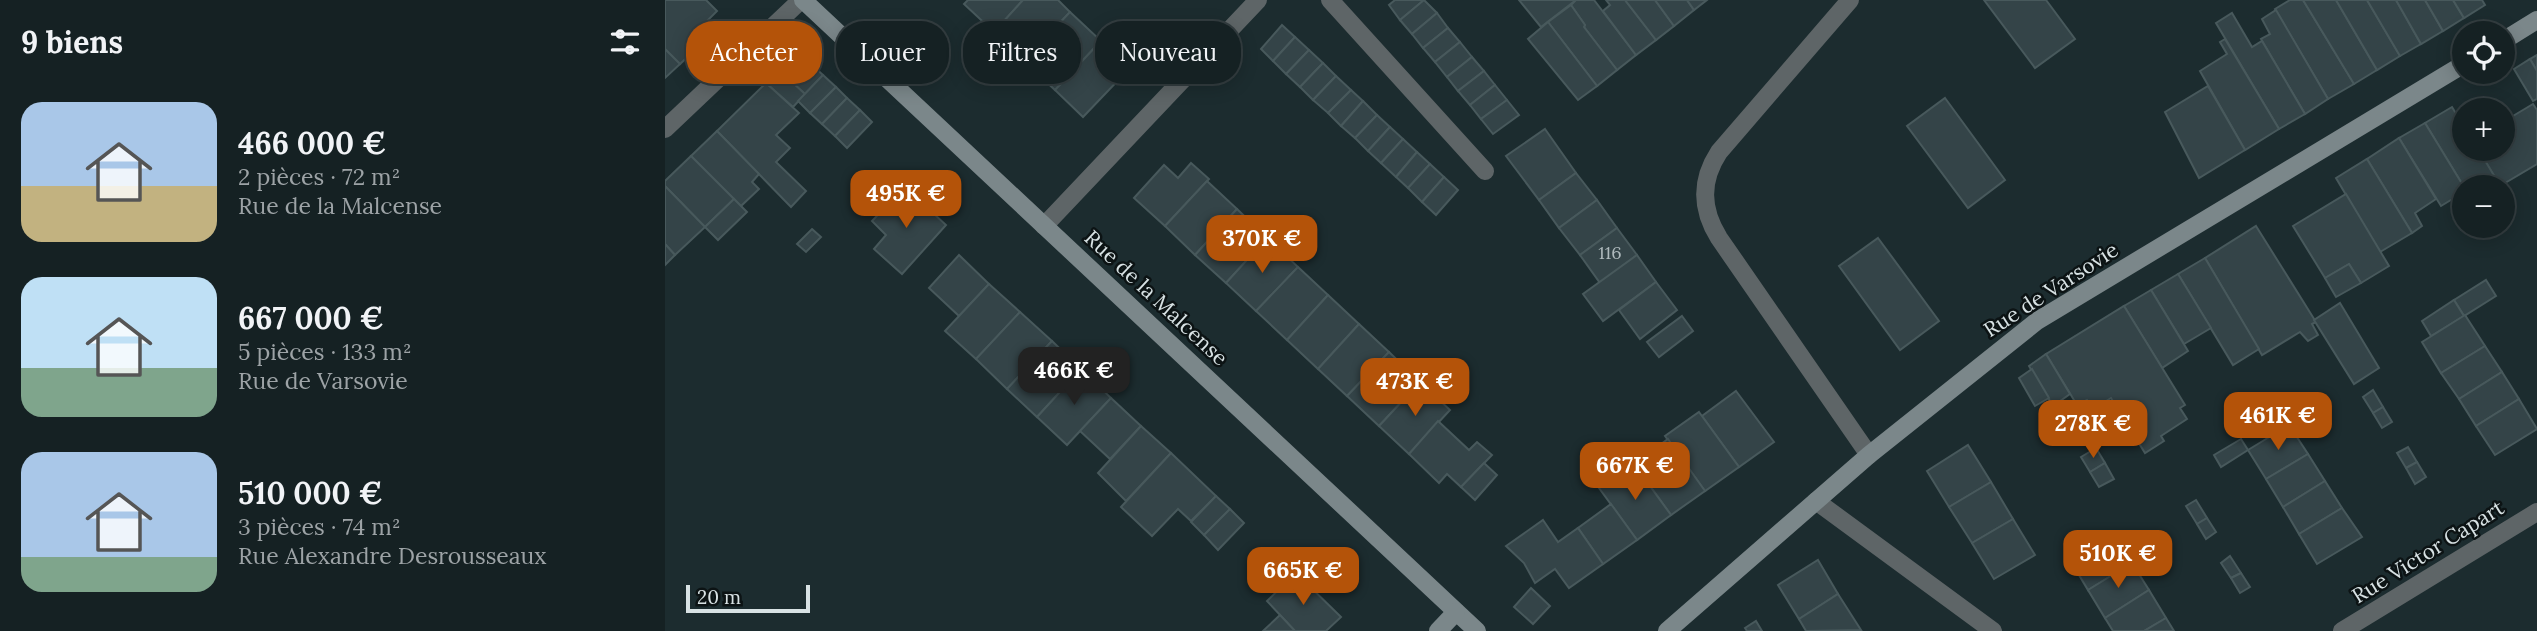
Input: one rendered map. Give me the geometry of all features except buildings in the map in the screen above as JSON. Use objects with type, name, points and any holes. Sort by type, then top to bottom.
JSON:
[{"type":"street","points":[[665,129],[802,0]]},
{"type":"street","name":"Rue de la Malcense","points":[[802,0],[1476,631]]},
{"type":"street","points":[[1044,226],[1258,0]]},
{"type":"street","points":[[1330,0],[1485,171]]},
{"type":"street","points":[[1850,0],[1719,152],[1711,164],[1704,192],[1709,222],[1719,238],[1869,455]]},
{"type":"street","points":[[2515,34],[2537,20]]},
{"type":"street","name":"Rue de Varsovie","points":[[1667,631],[1869,455],[2037,320],[2452,71]]},
{"type":"street","points":[[1816,501],[1993,631]]},
{"type":"street","name":"Rue Victor Capart","points":[[2342,631],[2537,512]]},
{"type":"street","points":[[1438,631],[1456,612]]}]
